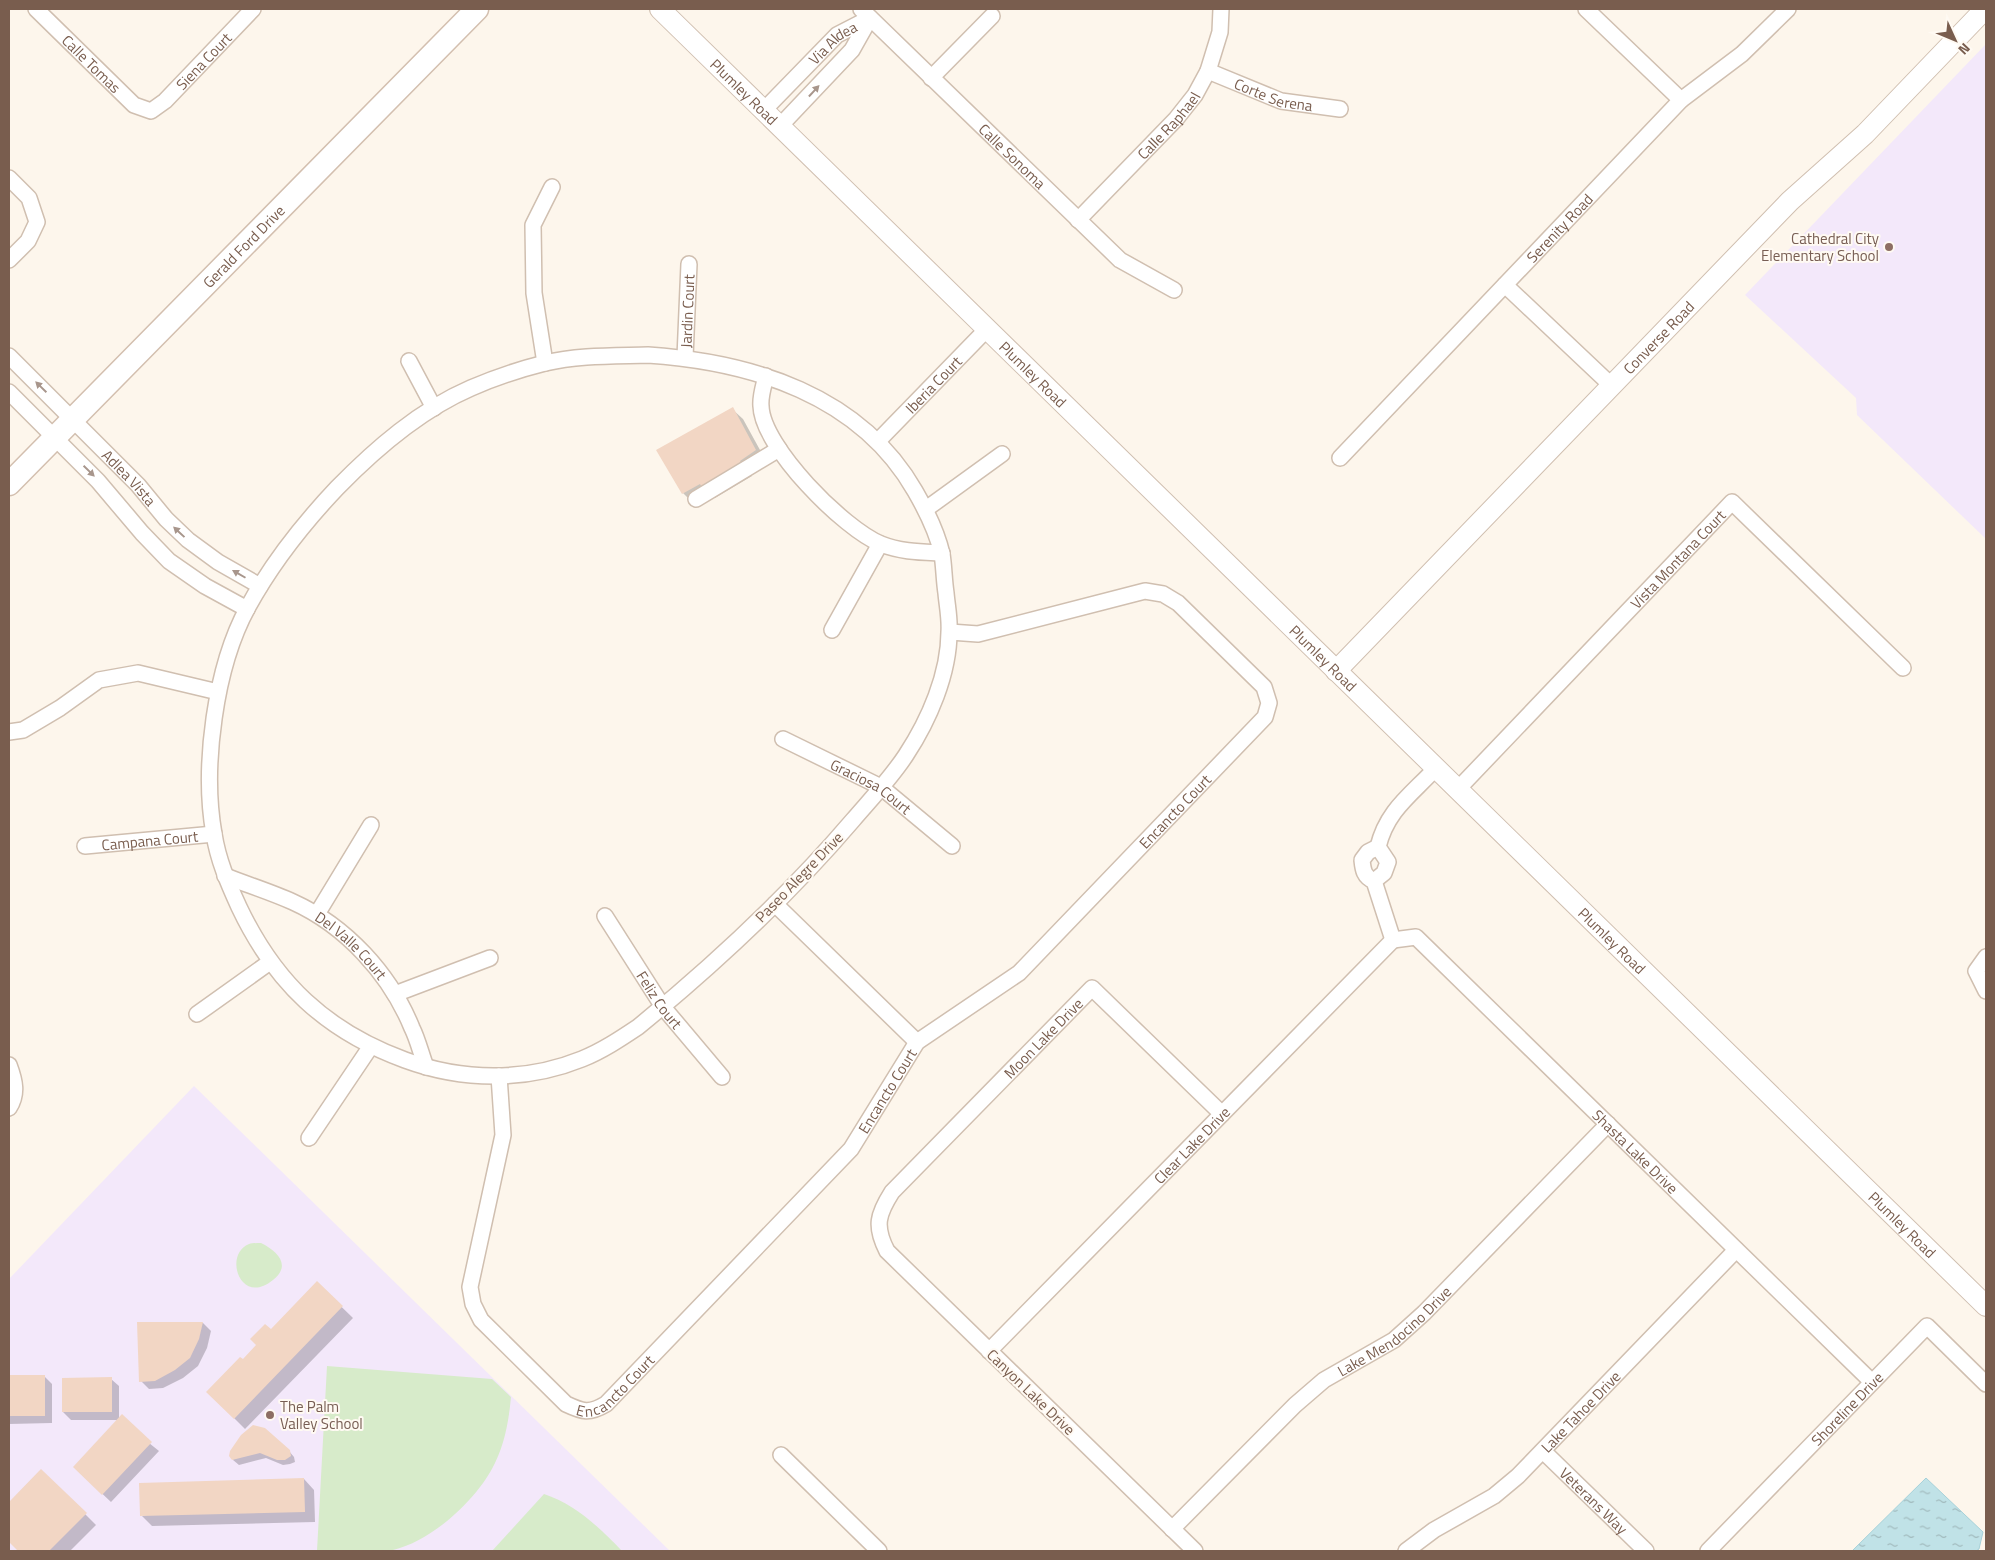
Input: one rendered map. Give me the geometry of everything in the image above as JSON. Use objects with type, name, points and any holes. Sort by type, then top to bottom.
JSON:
[{"type":"main road","name":"Gerald Ford Drive","points":[[9,484],[477,9]]},
{"type":"street","name":"Calle Tomas","points":[[36,9],[134,105],[151,111]]},
{"type":"street","name":"Siena Court","points":[[151,111],[165,101],[253,9]]},
{"type":"street","name":"Plumley Road","points":[[660,9],[1986,1306]]},
{"type":"street","name":"Calle Raphael","points":[[1078,220],[1176,119],[1195,95],[1208,71],[1220,32],[1220,9]]},
{"type":"street","points":[[1586,9],[1681,100]]},
{"type":"street","name":"Serenity Road","points":[[1340,458],[1681,100],[1742,54],[1788,9]]},
{"type":"street","name":"Converse Road","points":[[1336,671],[1790,201],[1865,134],[1985,9]]},
{"type":"street","name":"Via Aldea","points":[[763,111],[837,35],[865,13]]},
{"type":"street","name":"Via Aldea","points":[[780,126],[852,50],[865,13]]},
{"type":"street","name":"Calle Sonoma","points":[[865,13],[1120,260],[1174,290]]},
{"type":"street","points":[[931,78],[992,16]]},
{"type":"street","name":"Corte Serena","points":[[1208,71],[1281,101],[1340,109]]},
{"type":"street","points":[[9,178],[29,198],[37,222],[28,241],[9,260]]},
{"type":"street","points":[[545,363],[534,293],[532,225],[552,187]]},
{"type":"street","name":"Jardin Court","points":[[685,357],[689,264]]},
{"type":"street","points":[[1505,285],[1612,386]]},
{"type":"street","name":"Iberia Court","points":[[878,441],[987,329]]},
{"type":"street","name":"Paseo Alegre Drive","points":[[648,355],[685,357],[729,365],[766,376],[804,390],[848,416],[878,441],[904,471],[926,509],[942,553],[950,632],[946,661],[938,690],[926,718],[906,755],[836,840],[775,904],[663,1007],[613,1044],[583,1059],[548,1070],[499,1076],[452,1074],[426,1068],[371,1046],[342,1030],[285,982],[251,932],[225,876],[214,834],[210,796],[210,756],[218,692],[236,632],[260,586],[285,547],[359,466],[397,433],[434,408],[471,388],[545,363],[600,356],[648,355]]},
{"type":"street","name":"Adlea Vista","points":[[9,356],[138,485],[166,519],[188,540],[218,562],[260,586]]},
{"type":"street","points":[[409,361],[434,408]]},
{"type":"street","points":[[766,376],[760,406],[768,429],[779,449],[802,480],[852,527],[880,544],[902,551],[942,553]]},
{"type":"street","name":"Adlea Vista","points":[[9,392],[98,481],[169,562],[205,586],[247,609]]},
{"type":"street","points":[[696,499],[779,449]]},
{"type":"street","points":[[926,509],[1002,454]]},
{"type":"street","name":"Vista Montana Court","points":[[1458,789],[1732,502],[1903,668]]},
{"type":"street","points":[[832,630],[880,544]]},
{"type":"street","name":"Encancto Court","points":[[499,1076],[503,1135],[470,1287],[473,1304],[481,1320],[566,1404],[581,1411],[594,1411],[606,1404],[851,1149],[917,1042],[1019,973],[1265,717],[1269,703],[1264,687],[1178,602],[1163,594],[1145,591],[978,634],[950,632]]},
{"type":"street","points":[[9,732],[23,730],[60,708],[98,680],[138,672],[218,692]]},
{"type":"street","name":"Graciosa Court","points":[[783,739],[882,786],[952,846]]},
{"type":"street","points":[[1374,881],[1384,873],[1388,862],[1378,847],[1382,830],[1391,815],[1436,768]]},
{"type":"street","points":[[317,914],[371,825]]},
{"type":"street","name":"Campana Court","points":[[84,846],[214,834]]},
{"type":"street","points":[[1378,847],[1368,852],[1362,860],[1363,870],[1368,878],[1374,881],[1394,940]]},
{"type":"street","name":"Del Valle Court","points":[[225,876],[293,901],[317,914],[344,934],[369,959],[395,994],[412,1027],[426,1068]]},
{"type":"street","points":[[775,904],[917,1042]]},
{"type":"street","name":"Feliz Court","points":[[605,916],[663,1007],[722,1077]]},
{"type":"street","name":"Shasta Lake Drive","points":[[1394,940],[1416,937],[1872,1382]]},
{"type":"street","name":"Clear Lake Drive","points":[[989,1351],[1394,940]]},
{"type":"street","points":[[1986,957],[1976,971],[1986,991]]},
{"type":"street","points":[[395,994],[490,958]]},
{"type":"street","points":[[197,1014],[270,962]]},
{"type":"street","name":"Moon Lake Drive","points":[[878,1225],[882,1208],[892,1192],[1092,988],[1222,1114]]},
{"type":"street","points":[[309,1138],[371,1046]]},
{"type":"street","points":[[9,1065],[15,1081],[14,1100],[9,1108]]},
{"type":"street","name":"Lake Mendocino Drive","points":[[1172,1529],[1294,1405],[1324,1380],[1394,1340],[1424,1313],[1608,1124]]},
{"type":"street","name":"Canyon Lake Drive","points":[[878,1225],[881,1239],[888,1251],[1195,1551]]},
{"type":"street","name":"Lake Tahoe Drive","points":[[1406,1551],[1434,1530],[1494,1496],[1518,1476],[1736,1250]]},
{"type":"street","name":"Shoreline Drive","points":[[1708,1551],[1927,1326],[1986,1384]]},
{"type":"street","name":"Veterans Way","points":[[1543,1451],[1646,1551]]},
{"type":"street","points":[[781,1455],[879,1551]]},
{"type":"shaded area","name":"Cathedral City Elementary School","points":[[1986,44],[1986,539],[1857,415],[1856,398],[1745,295]]},
{"type":"shaded area","name":"The Palm Valley School","points":[[194,1086],[670,1551],[9,1551],[9,1279]]},
{"type":"green space","points":[[261,1243],[277,1254],[282,1264],[281,1269],[273,1280],[261,1287],[252,1287],[244,1283],[239,1276],[236,1267],[237,1258],[241,1250],[249,1244]]},
{"type":"green space","points":[[327,1366],[492,1379],[511,1397],[504,1439],[495,1463],[487,1477],[466,1504],[452,1517],[423,1538],[393,1550],[365,1553],[317,1551]]},
{"type":"green space","points":[[544,1494],[577,1510],[596,1525],[622,1551],[492,1551]]},
{"type":"water","points":[[1926,1478],[1983,1532],[1979,1549],[1976,1551],[1852,1551]]},
{"type":"building","points":[[733,407],[756,450],[740,461],[742,465],[703,489],[700,484],[682,494],[656,450]]},
{"type":"building","points":[[317,1281],[343,1306],[234,1419],[206,1392],[240,1357],[243,1359],[256,1345],[250,1339],[265,1324],[271,1329]]},
{"type":"building","points":[[137,1322],[203,1322],[199,1339],[190,1358],[175,1370],[155,1381],[139,1382]]},
{"type":"building","points":[[9,1375],[45,1375],[45,1416],[9,1416]]},
{"type":"building","points":[[112,1377],[112,1412],[62,1412],[62,1378]]},
{"type":"building","points":[[122,1414],[152,1442],[102,1495],[73,1467]]},
{"type":"building","points":[[253,1425],[265,1428],[290,1450],[291,1456],[285,1460],[277,1460],[260,1453],[232,1460],[229,1456],[230,1451],[241,1435]]},
{"type":"building","points":[[41,1469],[87,1513],[49,1551],[18,1551],[9,1542],[9,1502]]},
{"type":"building","points":[[304,1478],[305,1512],[140,1516],[139,1483]]},
{"type":"place","name":"Cathedral City Elementary School","points":[[1889,247]]},
{"type":"place","name":"The Palm Valley School","points":[[270,1415]]}]
